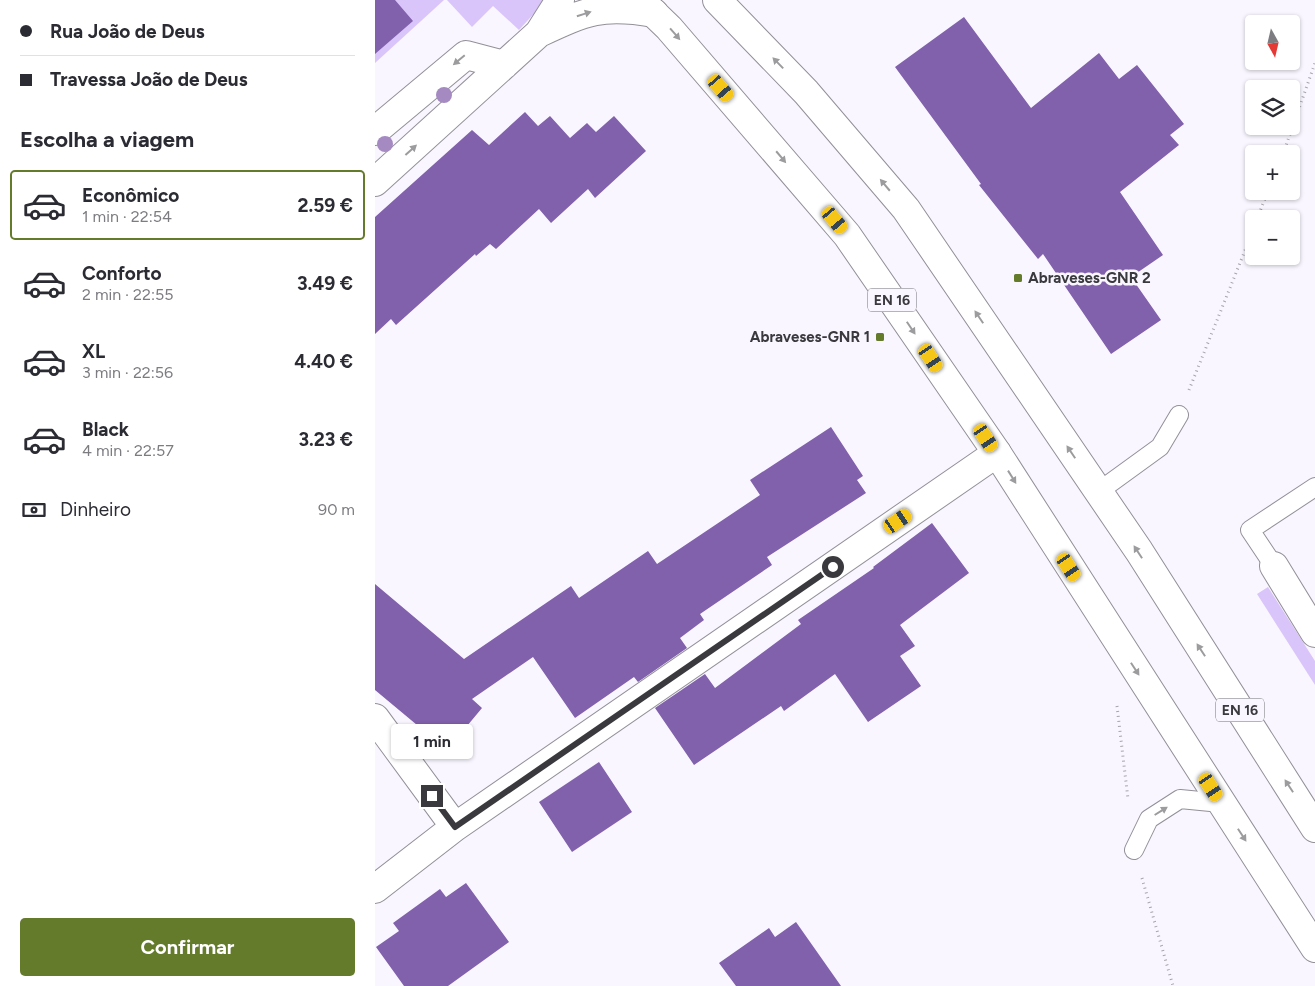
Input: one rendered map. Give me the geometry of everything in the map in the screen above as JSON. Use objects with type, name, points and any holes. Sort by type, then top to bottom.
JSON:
[{"type":"main road","points":[[375,182],[539,33],[560,0]]},
{"type":"main road","name":"EN 16","points":[[717,0],[806,92],[906,209],[1098,492],[1315,828]]},
{"type":"main road","points":[[539,33],[570,18],[598,9],[647,7]]},
{"type":"main road","name":"EN 16","points":[[647,7],[754,124],[847,235],[997,453],[1315,948]]},
{"type":"main road","points":[[375,131],[466,55],[504,65]]},
{"type":"main road","points":[[375,890],[455,827],[997,453]]},
{"type":"main road","points":[[1274,566],[1315,633]]},
{"type":"main road","points":[[375,718],[455,827]]},
{"type":"lane","points":[[1098,492],[1159,447],[1179,415]]},
{"type":"lane","points":[[1274,566],[1250,530],[1315,488]]},
{"type":"lane","points":[[1134,850],[1149,819],[1180,799],[1221,803]]},
{"type":"path","points":[[1286,145],[1315,63]]},
{"type":"path","points":[[1179,415],[1245,250]]},
{"type":"path","points":[[1117,705],[1134,850],[1173,986]]},
{"type":"shaded area","points":[[375,0],[444,0],[375,63]]},
{"type":"shaded area","points":[[447,0],[543,0],[539,8],[519,30],[493,6],[472,27]]},
{"type":"shaded area","points":[[1268,587],[1315,661],[1315,685],[1257,594]]},
{"type":"building","points":[[375,0],[395,0],[413,21],[375,54]]},
{"type":"building","points":[[964,17],[1031,108],[1099,53],[1119,79],[1137,65],[1184,124],[1170,135],[1179,145],[1120,192],[1163,255],[1131,277],[1161,320],[1111,354],[1043,254],[1038,259],[979,185],[981,184],[895,67]]},
{"type":"building","points":[[525,112],[538,126],[550,116],[570,138],[587,123],[596,132],[614,116],[646,151],[595,198],[588,189],[551,223],[539,209],[496,249],[490,244],[476,256],[475,254],[396,325],[391,319],[375,334],[375,217],[472,130],[489,145]]},
{"type":"building","points":[[831,427],[863,476],[857,480],[866,493],[767,557],[772,565],[700,614],[704,620],[680,638],[687,648],[638,682],[634,677],[575,718],[533,657],[472,699],[482,708],[447,750],[375,690],[375,584],[464,659],[571,586],[579,598],[648,551],[657,564],[760,495],[750,480]]},
{"type":"building","points":[[932,523],[969,573],[900,625],[915,646],[900,656],[921,686],[868,722],[835,674],[784,711],[781,706],[694,765],[655,708],[705,674],[715,688],[801,624],[798,620],[874,568]]},
{"type":"building","points":[[599,762],[632,812],[572,852],[539,802]]},
{"type":"building","points":[[466,883],[509,942],[448,986],[404,986],[376,947],[399,931],[393,923],[440,889],[446,897]]},
{"type":"building","points":[[796,922],[841,986],[736,986],[719,963],[769,928],[775,937]]},
{"type":"place","name":"Abraveses-GNR 2","points":[[1018,278]]},
{"type":"place","name":"Abraveses-GNR 1","points":[[880,337]]},
{"type":"route","points":[[432,796],[455,827],[833,567]]}]
